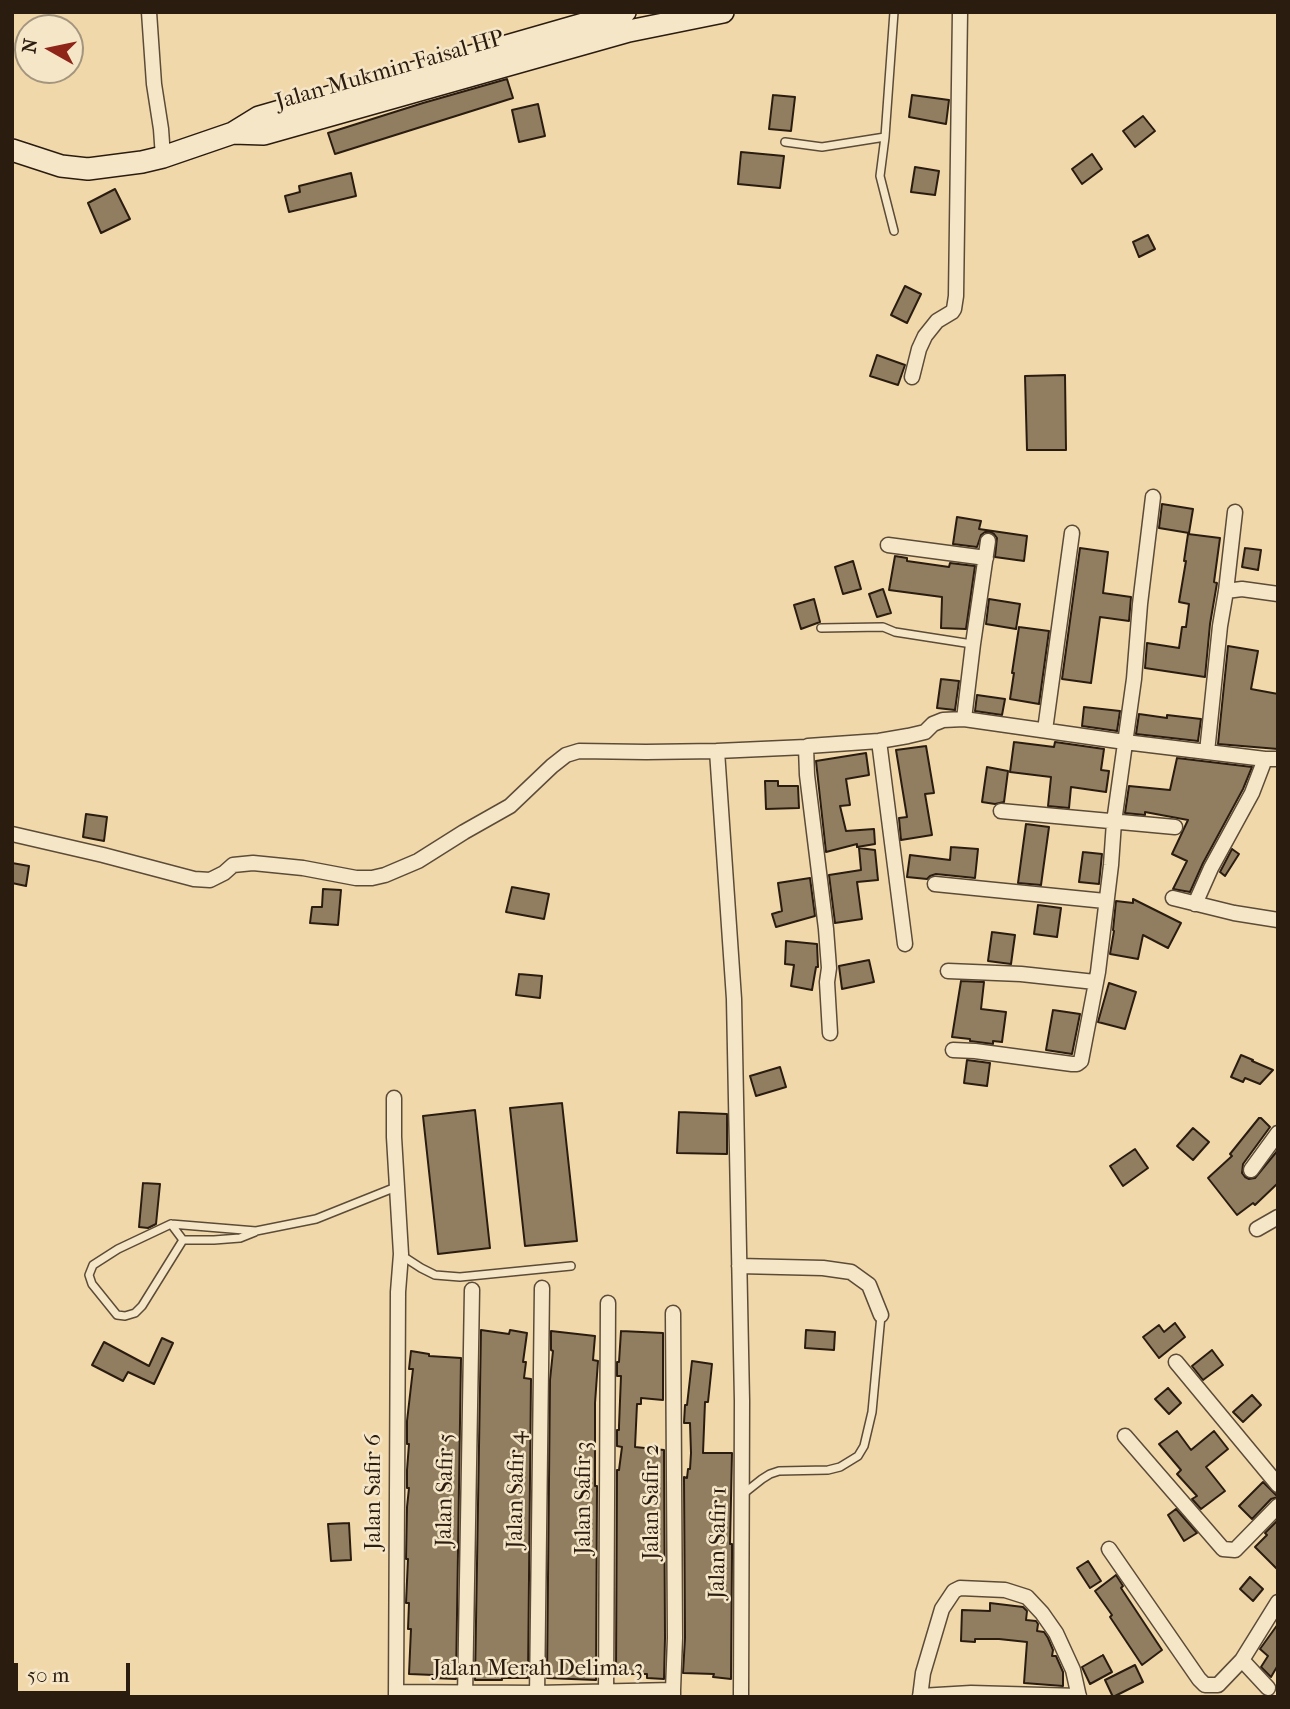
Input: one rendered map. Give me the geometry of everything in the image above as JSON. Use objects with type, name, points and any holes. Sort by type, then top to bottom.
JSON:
[{"type":"street","points":[[149,12],[163,157]]},
{"type":"street","name":"Jalan Mukmin Faisal HP","points":[[12,150],[61,166],[88,169],[142,162],[233,133],[259,117],[625,12]]},
{"type":"street","name":"Jalan Mukmin Faisal HP","points":[[233,133],[264,134],[629,31],[723,12]]},
{"type":"street","points":[[912,376],[925,336],[937,321],[952,312],[956,296],[960,12]]},
{"type":"street","points":[[953,1050],[1077,1064],[1081,1061],[1098,972],[1153,497]]},
{"type":"street","points":[[1207,752],[1235,512]]},
{"type":"street","points":[[1045,730],[1072,533]]},
{"type":"street","points":[[964,719],[988,541]]},
{"type":"street","points":[[888,545],[986,558]]},
{"type":"street","points":[[1226,591],[1242,589],[1278,594]]},
{"type":"street","points":[[12,834],[194,879],[210,880],[233,865],[253,863],[372,878],[392,873],[418,860],[510,806],[552,766],[566,755],[579,751],[717,751],[806,747],[879,740],[925,732],[933,724],[943,720],[964,719],[1271,759],[1211,868],[1195,904]]},
{"type":"street","points":[[879,740],[905,944]]},
{"type":"street","points":[[806,747],[826,929],[830,1033]]},
{"type":"street","name":"Jalan Safir 1","points":[[717,751],[734,999],[743,1495],[741,1691]]},
{"type":"street","points":[[1001,811],[1175,827]]},
{"type":"street","points":[[935,884],[1105,901]]},
{"type":"street","points":[[1173,898],[1278,920]]},
{"type":"street","points":[[948,971],[1021,974],[1095,982]]},
{"type":"street","name":"Jalan Safir 6","points":[[394,1098],[401,1254],[398,1292],[396,1695]]},
{"type":"street","points":[[1251,1170],[1278,1133]]},
{"type":"street","points":[[1256,1229],[1278,1217]]},
{"type":"street","points":[[739,1266],[823,1268],[852,1272],[869,1284],[881,1315]]},
{"type":"street","name":"Jalan Safir 4","points":[[537,1695],[542,1288]]},
{"type":"street","name":"Jalan Safir 5","points":[[465,1694],[472,1290]]},
{"type":"street","name":"Jalan Safir 3","points":[[606,1695],[608,1303]]},
{"type":"street","name":"Jalan Safir 2","points":[[673,1313],[673,1694]]},
{"type":"street","points":[[1176,1362],[1278,1485]]},
{"type":"street","points":[[1125,1436],[1223,1549],[1235,1550],[1278,1506]]},
{"type":"street","points":[[1109,1549],[1205,1685],[1218,1685],[1242,1660],[1278,1602]]},
{"type":"street","points":[[960,1588],[1005,1590],[1027,1597],[1056,1633],[1073,1670],[1079,1696],[971,1693],[920,1697],[923,1673],[942,1609],[954,1591],[960,1588]]},
{"type":"street","points":[[1242,1660],[1268,1688]]},
{"type":"street","name":"Jalan Merah Delima 3","points":[[396,1695],[673,1694]]},
{"type":"lane","points":[[894,12],[880,176],[894,231]]},
{"type":"lane","points":[[785,142],[822,147],[885,137]]},
{"type":"lane","points":[[821,628],[883,627],[895,632],[973,644]]},
{"type":"lane","points":[[183,1240],[240,1238],[256,1231],[317,1219],[397,1187]]},
{"type":"lane","points":[[183,1240],[135,1313],[117,1315],[92,1284],[89,1275],[93,1265],[117,1249],[171,1224],[256,1231]]},
{"type":"lane","points":[[171,1224],[183,1240]]},
{"type":"lane","points":[[401,1254],[435,1275],[460,1277],[571,1266]]},
{"type":"lane","points":[[743,1495],[762,1479],[779,1471],[828,1470],[840,1467],[858,1456],[864,1447],[872,1412],[881,1315]]},
{"type":"building","points":[[507,79],[513,98],[335,154],[328,133]]},
{"type":"building","points":[[773,95],[795,97],[791,131],[769,129]]},
{"type":"building","points":[[912,95],[949,100],[946,124],[909,117]]},
{"type":"building","points":[[538,104],[545,136],[519,142],[512,110]]},
{"type":"building","points":[[1143,116],[1155,131],[1135,147],[1123,131]]},
{"type":"building","points":[[741,152],[784,156],[780,188],[738,184]]},
{"type":"building","points":[[1092,154],[1102,169],[1082,184],[1072,169]]},
{"type":"building","points":[[915,167],[939,171],[935,195],[911,192]]},
{"type":"building","points":[[351,173],[356,196],[289,212],[285,196],[300,192],[299,186]]},
{"type":"building","points":[[115,189],[130,219],[101,233],[88,203]]},
{"type":"building","points":[[1148,235],[1155,249],[1139,257],[1133,242]]},
{"type":"building","points":[[905,286],[921,294],[907,323],[891,315]]},
{"type":"building","points":[[877,355],[905,365],[898,385],[870,376]]},
{"type":"building","points":[[1065,375],[1066,450],[1027,450],[1025,376]]},
{"type":"building","points":[[1162,504],[1193,509],[1189,533],[1159,528]]},
{"type":"building","points":[[957,517],[981,521],[979,529],[1027,536],[1024,561],[995,557],[997,538],[990,532],[981,535],[977,547],[953,544]]},
{"type":"building","points":[[1188,534],[1220,538],[1205,677],[1145,668],[1147,643],[1179,648],[1182,627],[1186,627],[1189,604],[1179,602]]},
{"type":"building","points":[[1080,548],[1108,552],[1103,593],[1131,597],[1129,621],[1100,617],[1091,683],[1062,679]]},
{"type":"building","points":[[1245,548],[1261,550],[1258,570],[1242,567]]},
{"type":"building","points":[[895,556],[907,558],[907,561],[949,567],[950,563],[975,566],[966,629],[941,628],[942,597],[889,590]]},
{"type":"building","points":[[853,561],[861,589],[843,594],[835,567]]},
{"type":"building","points":[[883,589],[891,613],[877,617],[869,594]]},
{"type":"building","points":[[814,599],[820,622],[801,629],[794,605]]},
{"type":"building","points":[[989,599],[1020,604],[1016,629],[986,624]]},
{"type":"building","points":[[1019,627],[1049,631],[1039,704],[1010,699]]},
{"type":"building","points":[[1228,646],[1258,651],[1251,689],[1278,694],[1278,749],[1218,744]]},
{"type":"building","points":[[941,679],[959,681],[955,710],[937,708]]},
{"type":"building","points":[[977,695],[1005,699],[1002,715],[975,711]]},
{"type":"building","points":[[1084,707],[1120,711],[1117,731],[1082,726]]},
{"type":"building","points":[[1139,714],[1201,719],[1198,741],[1136,734]]},
{"type":"building","points":[[1014,742],[1054,747],[1055,742],[1104,749],[1101,770],[1109,771],[1106,792],[1071,787],[1069,808],[1048,806],[1051,777],[1010,772]]},
{"type":"building","points":[[926,746],[934,793],[925,794],[932,835],[901,840],[899,818],[907,817],[896,750]]},
{"type":"building","points":[[866,753],[869,775],[846,779],[850,805],[840,806],[846,831],[874,829],[875,844],[857,847],[857,844],[826,852],[816,761]]},
{"type":"building","points":[[1177,758],[1252,767],[1190,892],[1173,889],[1187,861],[1172,854],[1188,820],[1145,812],[1145,815],[1125,813],[1129,786],[1170,790]]},
{"type":"building","points":[[987,767],[1008,771],[1004,802],[982,802]]},
{"type":"building","points":[[765,781],[778,781],[778,786],[798,786],[799,808],[766,809]]},
{"type":"building","points":[[86,814],[107,817],[104,841],[83,837]]},
{"type":"building","points":[[1026,824],[1049,827],[1041,885],[1018,883]]},
{"type":"building","points":[[951,847],[978,849],[975,878],[936,874],[927,879],[907,877],[910,855],[950,860]]},
{"type":"building","points":[[859,848],[875,850],[878,880],[857,882],[862,919],[835,923],[829,875],[861,870]]},
{"type":"building","points":[[1232,849],[1239,854],[1225,876],[1220,872]]},
{"type":"building","points":[[1083,852],[1102,854],[1099,884],[1079,882]]},
{"type":"building","points":[[12,863],[29,866],[26,886],[12,883]]},
{"type":"building","points":[[810,878],[815,916],[776,927],[772,914],[782,911],[778,883]]},
{"type":"building","points":[[512,887],[549,894],[544,919],[506,912]]},
{"type":"building","points":[[323,889],[341,890],[338,925],[310,923],[312,907],[322,907]]},
{"type":"building","points":[[1133,899],[1181,923],[1168,948],[1143,935],[1138,959],[1110,954],[1116,901],[1133,903]]},
{"type":"building","points":[[1038,905],[1061,908],[1057,937],[1034,934]]},
{"type":"building","points":[[992,932],[1015,935],[1011,964],[988,961]]},
{"type":"building","points":[[786,941],[817,944],[818,967],[812,990],[791,986],[794,965],[785,964]]},
{"type":"building","points":[[869,960],[874,982],[842,989],[839,966]]},
{"type":"building","points":[[519,974],[542,976],[540,998],[516,995]]},
{"type":"building","points":[[961,981],[984,982],[981,1009],[1006,1012],[1002,1042],[993,1041],[993,1044],[952,1037]]},
{"type":"building","points":[[1109,983],[1136,992],[1125,1029],[1098,1022]]},
{"type":"building","points":[[1053,1010],[1080,1014],[1072,1054],[1046,1050]]},
{"type":"building","points":[[1241,1055],[1273,1070],[1260,1084],[1245,1078],[1243,1082],[1231,1077]]},
{"type":"building","points":[[967,1060],[990,1063],[987,1086],[964,1083]]},
{"type":"building","points":[[780,1067],[786,1087],[756,1096],[750,1076]]},
{"type":"building","points":[[562,1103],[577,1241],[525,1246],[510,1108]]},
{"type":"building","points":[[475,1110],[490,1248],[438,1254],[423,1116]]},
{"type":"building","points":[[679,1112],[727,1114],[727,1154],[677,1153]]},
{"type":"building","points":[[1259,1118],[1270,1127],[1243,1164],[1242,1173],[1249,1179],[1255,1178],[1278,1150],[1278,1183],[1255,1205],[1253,1203],[1237,1215],[1208,1178],[1232,1156],[1230,1154]]},
{"type":"building","points":[[1193,1128],[1209,1142],[1193,1160],[1177,1146]]},
{"type":"building","points":[[1135,1149],[1148,1168],[1123,1186],[1110,1166]]},
{"type":"building","points":[[143,1183],[160,1184],[156,1224],[148,1228],[139,1227]]},
{"type":"building","points":[[1175,1323],[1185,1337],[1159,1358],[1143,1337],[1159,1325],[1164,1332]]},
{"type":"building","points":[[481,1330],[509,1334],[510,1330],[527,1333],[523,1362],[526,1362],[524,1378],[531,1379],[528,1678],[475,1680]]},
{"type":"building","points":[[806,1330],[835,1332],[834,1350],[805,1348]]},
{"type":"building","points":[[551,1331],[595,1336],[593,1360],[598,1361],[595,1403],[596,1680],[547,1678],[550,1380],[553,1351]]},
{"type":"building","points":[[621,1331],[663,1333],[663,1400],[641,1398],[641,1404],[637,1404],[635,1447],[664,1450],[664,1679],[647,1678],[647,1674],[616,1674],[617,1470],[622,1447],[617,1446],[621,1376],[617,1376],[617,1362]]},
{"type":"building","points":[[162,1338],[173,1343],[154,1384],[128,1372],[123,1381],[92,1365],[104,1342],[149,1366]]},
{"type":"building","points":[[1212,1350],[1223,1365],[1203,1380],[1192,1366]]},
{"type":"building","points":[[411,1351],[429,1356],[461,1358],[456,1679],[409,1674],[411,1629],[408,1629],[409,1603],[406,1603],[406,1559],[409,1488],[407,1421],[413,1369],[409,1369]]},
{"type":"building","points":[[692,1361],[712,1364],[708,1402],[705,1402],[703,1453],[732,1453],[731,1679],[713,1677],[714,1674],[683,1673],[684,1477],[687,1478],[690,1469],[691,1453],[690,1423],[684,1423]]},
{"type":"building","points":[[1168,1388],[1181,1403],[1169,1414],[1155,1399]]},
{"type":"building","points":[[1252,1395],[1261,1405],[1243,1422],[1233,1412]]},
{"type":"building","points":[[1177,1431],[1191,1450],[1214,1431],[1228,1449],[1206,1467],[1225,1491],[1201,1509],[1192,1499],[1197,1496],[1177,1474],[1181,1470],[1159,1444]]},
{"type":"building","points":[[1263,1482],[1278,1497],[1271,1499],[1252,1519],[1239,1506]]},
{"type":"building","points":[[1176,1509],[1197,1533],[1184,1541],[1168,1515]]},
{"type":"building","points":[[1278,1520],[1278,1570],[1255,1547]]},
{"type":"building","points":[[349,1523],[351,1560],[331,1561],[328,1524]]},
{"type":"building","points":[[1088,1561],[1101,1581],[1090,1588],[1077,1568]]},
{"type":"building","points":[[1116,1575],[1123,1586],[1121,1588],[1162,1650],[1142,1665],[1095,1591]]},
{"type":"building","points":[[1250,1577],[1263,1589],[1253,1601],[1240,1589]]},
{"type":"building","points":[[990,1603],[1023,1607],[1027,1611],[1026,1620],[1036,1621],[1037,1631],[1044,1632],[1048,1638],[1053,1650],[1052,1656],[1056,1656],[1063,1672],[1063,1686],[1024,1683],[1027,1642],[999,1639],[961,1641],[962,1610],[990,1611]]},
{"type":"building","points":[[1278,1624],[1278,1665],[1271,1677],[1261,1667],[1268,1656],[1260,1649]]},
{"type":"building","points":[[1103,1655],[1112,1672],[1090,1684],[1082,1667]]},
{"type":"building","points":[[1135,1665],[1143,1682],[1113,1697],[1105,1680]]}]
